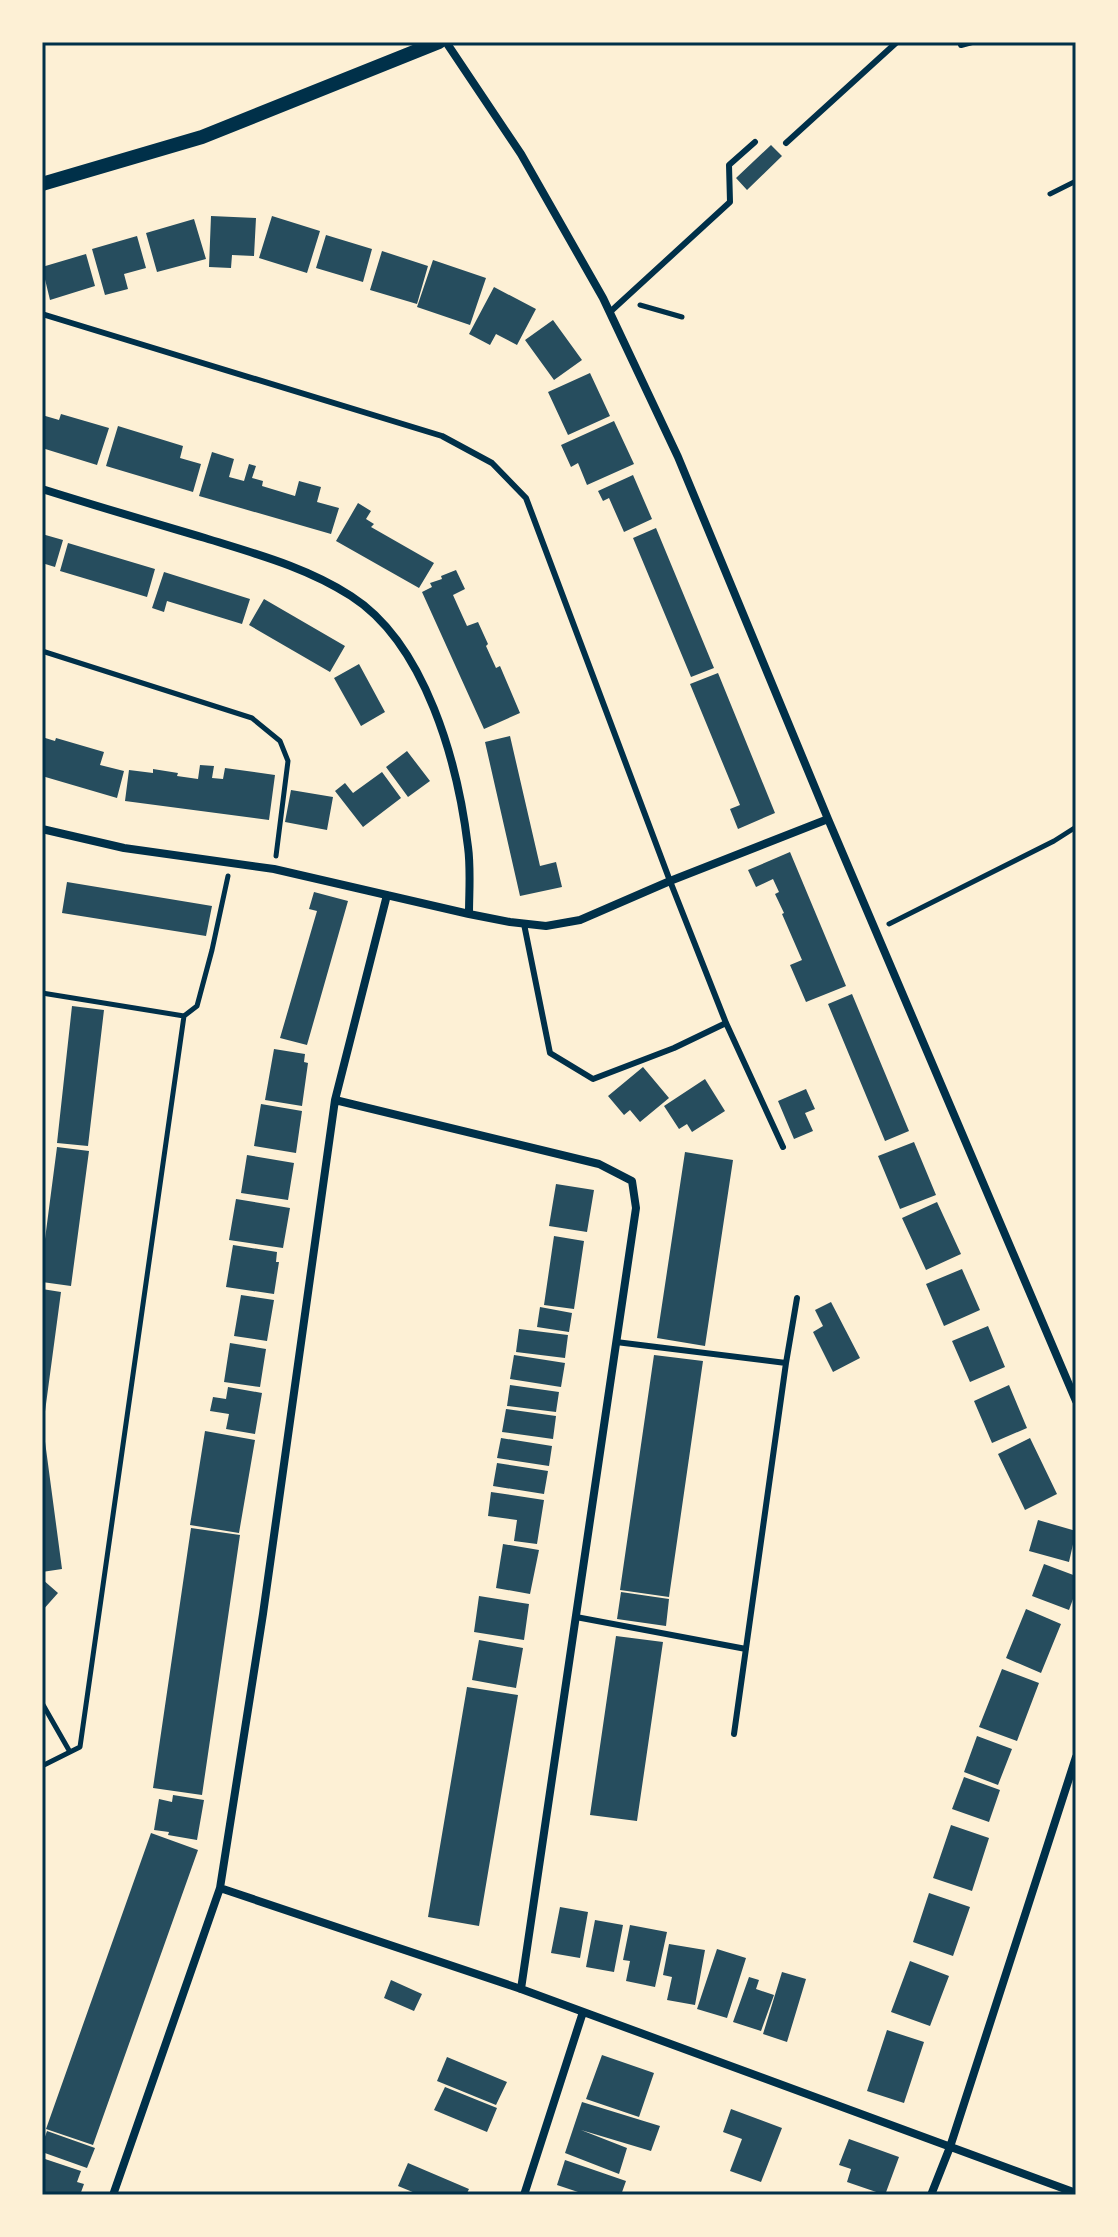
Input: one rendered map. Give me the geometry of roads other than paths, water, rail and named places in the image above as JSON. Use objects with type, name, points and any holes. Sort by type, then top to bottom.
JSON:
[{"type":"street","points":[[42,184],[202,137],[439,42]]},
{"type":"street","points":[[446,42],[521,154],[610,312],[678,457],[828,819],[1076,1401]]},
{"type":"street","points":[[42,489],[284,561],[353,597],[378,617],[403,646],[436,712],[456,778],[468,850],[469,914]]},
{"type":"street","points":[[42,829],[124,848],[274,869],[469,914],[546,926],[580,920],[828,819]]},
{"type":"street","points":[[113,2195],[220,1888],[263,1614],[335,1100],[387,895]]},
{"type":"street","points":[[335,1100],[599,1164],[632,1181],[636,1208],[521,1989]]},
{"type":"street","points":[[931,2195],[950,2147],[1076,1757]]},
{"type":"street","points":[[1064,1796],[1076,1801]]},
{"type":"street","points":[[220,1888],[521,1989],[1076,2193]]},
{"type":"street","points":[[524,2195],[583,2012]]},
{"type":"lane","points":[[786,143],[897,42]]},
{"type":"lane","points":[[961,45],[972,42]]},
{"type":"lane","points":[[610,312],[730,202],[729,165],[755,142]]},
{"type":"lane","points":[[42,314],[442,436],[492,463],[526,498],[726,1023],[783,1147]]},
{"type":"lane","points":[[524,924],[550,1053],[593,1079],[674,1048],[726,1023]]},
{"type":"lane","points":[[734,1734],[797,1298]]},
{"type":"lane","points":[[616,1342],[786,1363]]},
{"type":"lane","points":[[576,1617],[746,1649]]}]
